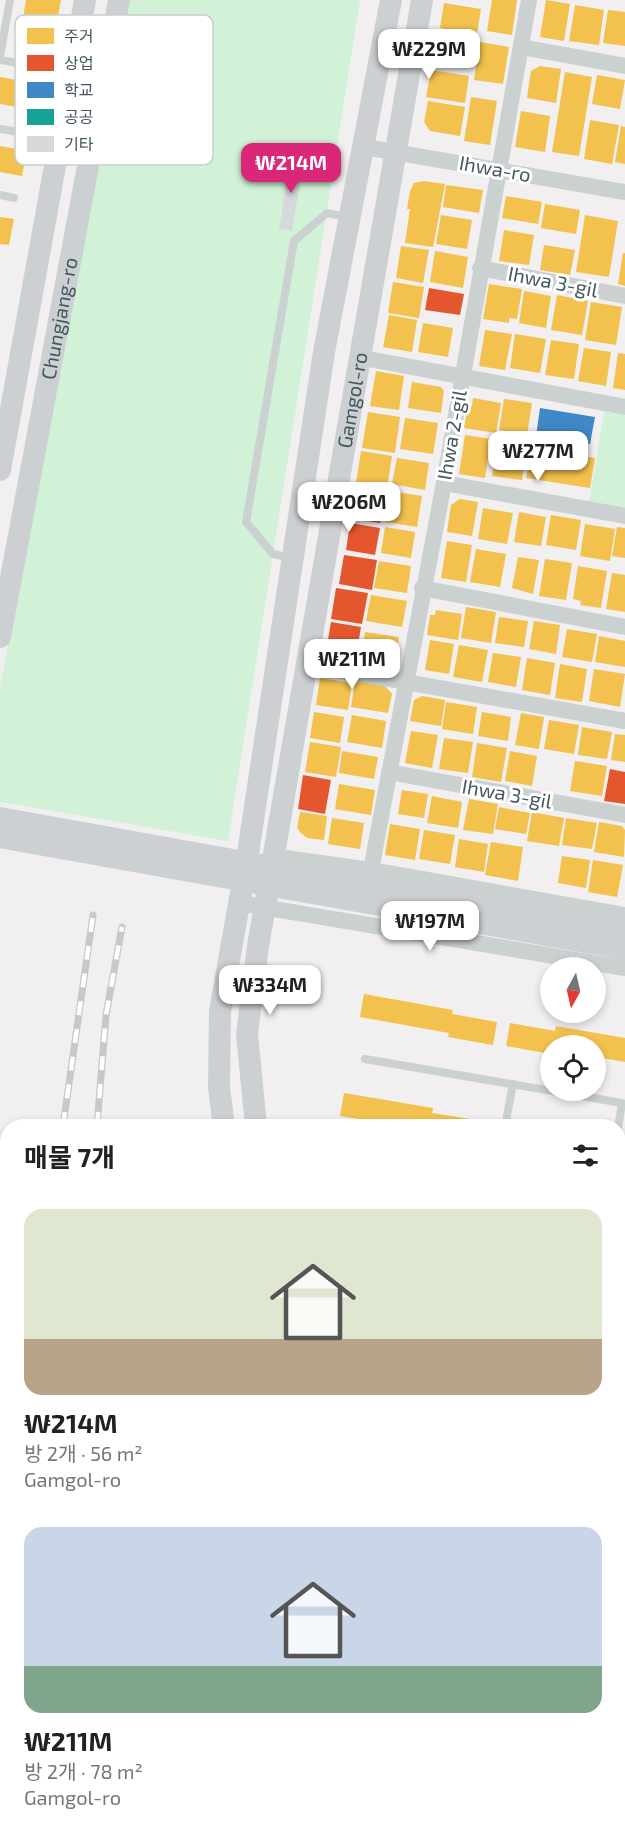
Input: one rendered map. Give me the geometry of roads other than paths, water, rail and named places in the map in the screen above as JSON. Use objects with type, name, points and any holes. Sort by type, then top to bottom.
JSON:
[{"type":"main road","name":"Chungjang-ro","points":[[82,15],[85,0]]},
{"type":"main road","name":"Chungjang-ro","points":[[116,15],[119,0]]},
{"type":"main road","name":"Gamgol-ro","points":[[223,1119],[219,1088],[220,1011],[248,853],[324,352],[365,147],[391,0]]},
{"type":"main road","name":"Gamgol-ro","points":[[255,1119],[248,1034],[265,906],[358,357],[422,0]]},
{"type":"main road","name":"Chungjang-ro","points":[[0,470],[54,165]]},
{"type":"main road","name":"Chungjang-ro","points":[[0,637],[2,608],[87,165]]},
{"type":"main road","points":[[0,818],[625,931]]},
{"type":"main road","points":[[0,837],[625,949]]},
{"type":"street","name":"Ihwa 2-gil","points":[[371,870],[422,588],[444,483],[480,268],[530,0]]},
{"type":"street","points":[[521,47],[625,66]]},
{"type":"street","name":"Ihwa-ro","points":[[365,147],[625,192]]},
{"type":"street","name":"Ihwa 3-gil","points":[[480,268],[625,296]]},
{"type":"street","points":[[358,357],[625,407]]},
{"type":"street","points":[[444,483],[625,516]]},
{"type":"street","points":[[422,588],[625,627]]},
{"type":"street","points":[[305,664],[625,721]]},
{"type":"street","name":"Ihwa 3-gil","points":[[389,772],[625,815]]},
{"type":"street","points":[[248,853],[371,870],[625,915]]},
{"type":"street","points":[[240,903],[625,968]]},
{"type":"lane","points":[[10,0],[0,58],[15,61]]},
{"type":"lane","points":[[0,129],[15,131]]},
{"type":"lane","points":[[0,195],[14,198]]},
{"type":"lane","points":[[292,558],[273,554],[246,522],[294,241],[327,213],[351,218]]},
{"type":"lane","points":[[365,1059],[622,1103],[619,1119]]},
{"type":"lane","points":[[506,1119],[513,1084]]},
{"type":"railway","points":[[64,1119],[93,915]]},
{"type":"railway","points":[[98,1119],[106,1015],[122,927]]}]
